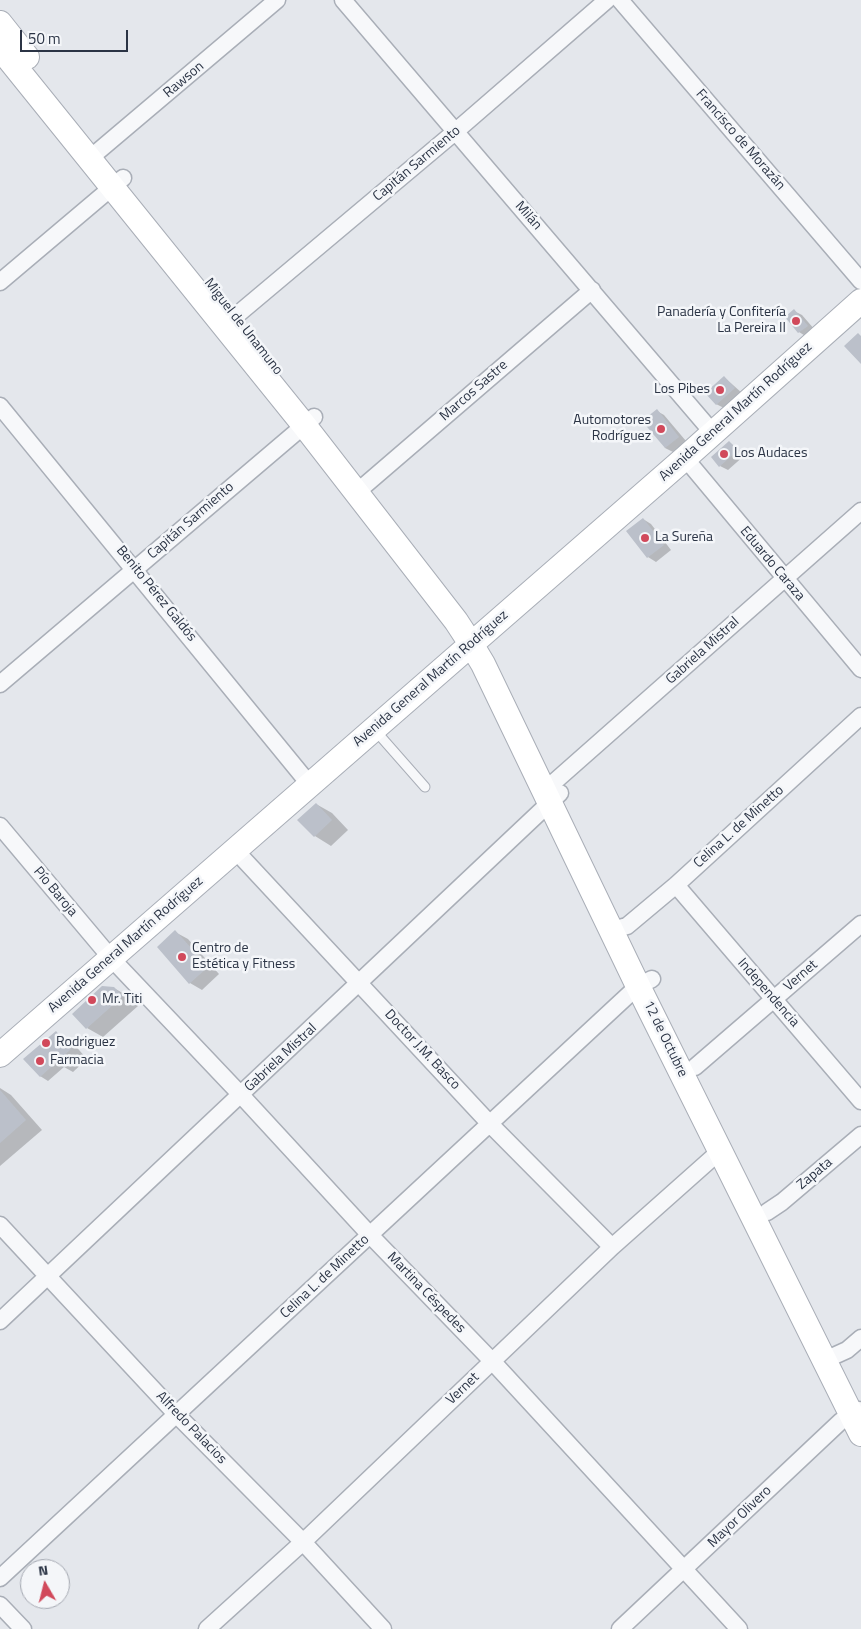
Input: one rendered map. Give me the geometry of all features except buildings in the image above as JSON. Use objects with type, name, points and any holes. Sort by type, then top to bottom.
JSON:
[{"type":"street","name":"Rawson","points":[[95,154],[278,0]]},
{"type":"street","name":"Milán","points":[[343,0],[713,433]]},
{"type":"street","name":"Capitán Sarmiento","points":[[230,320],[456,131],[607,0]]},
{"type":"street","name":"Francisco de Morazán","points":[[620,0],[861,281]]},
{"type":"street","name":"Miguel de Unamuno","points":[[0,23],[95,154]]},
{"type":"street","name":"Miguel de Unamuno","points":[[0,48],[95,154],[230,320],[362,487],[456,620],[477,639]]},
{"type":"street","points":[[0,282],[118,182]]},
{"type":"street","name":"Marcos Sastre","points":[[362,487],[592,290]]},
{"type":"street","name":"Avenida General Martín Rodríguez","points":[[0,1055],[685,458],[861,301]]},
{"type":"street","name":"Benito Pérez Galdós","points":[[0,406],[136,569],[310,785]]},
{"type":"street","name":"Capitán Sarmiento","points":[[0,684],[309,421]]},
{"type":"street","name":"Eduardo Caraza","points":[[685,458],[861,669]]},
{"type":"street","name":"Gabriela Mistral","points":[[0,1322],[361,983],[552,792],[784,578],[861,511]]},
{"type":"street","name":"12 de Octubre","points":[[477,639],[645,982],[720,1152],[832,1357]]},
{"type":"street","name":"Celina L. de Minetto","points":[[619,928],[676,885],[861,716]]},
{"type":"street","name":"Pío Baroja","points":[[0,826],[111,958]]},
{"type":"street","name":"Doctor J.M. Basco","points":[[235,850],[361,983],[490,1124],[612,1247]]},
{"type":"street","name":"Independencia","points":[[676,885],[861,1101]]},
{"type":"street","name":"Vernet","points":[[695,1067],[861,924]]},
{"type":"street","name":"Martina Céspedes","points":[[111,958],[241,1095],[370,1236],[492,1361],[739,1629]]},
{"type":"street","name":"12 de Octubre","points":[[645,982],[695,1067],[767,1212],[858,1414]]},
{"type":"street","name":"Celina L. de Minetto","points":[[0,1578],[645,982]]},
{"type":"street","name":"Zapata","points":[[767,1212],[782,1202],[861,1135]]},
{"type":"street","name":"Vernet","points":[[207,1629],[303,1542],[612,1247],[720,1152]]},
{"type":"street","name":"Alfredo Palacios","points":[[0,1224],[178,1415],[303,1542],[383,1629]]},
{"type":"street","points":[[832,1357],[861,1338]]},
{"type":"street","name":"Mayor Olivero","points":[[620,1629],[858,1414]]},
{"type":"street","points":[[0,1605],[23,1629]]},
{"type":"lane","points":[[374,729],[425,787]]},
{"type":"place","name":"Panadería y Confitería La Pereira II","points":[[796,321]]},
{"type":"place","name":"Los Pibes","points":[[720,390]]},
{"type":"place","name":"Automotores Rodríguez","points":[[661,429]]},
{"type":"place","name":"Los Audaces","points":[[724,454]]},
{"type":"place","name":"La Sureña","points":[[645,538]]},
{"type":"place","name":"Centro de Estética y Fitness","points":[[182,957]]},
{"type":"place","name":"Mr. Titi","points":[[92,1000]]},
{"type":"place","name":"Rodriguez","points":[[46,1043]]},
{"type":"place","name":"Farmacia","points":[[40,1061]]}]
